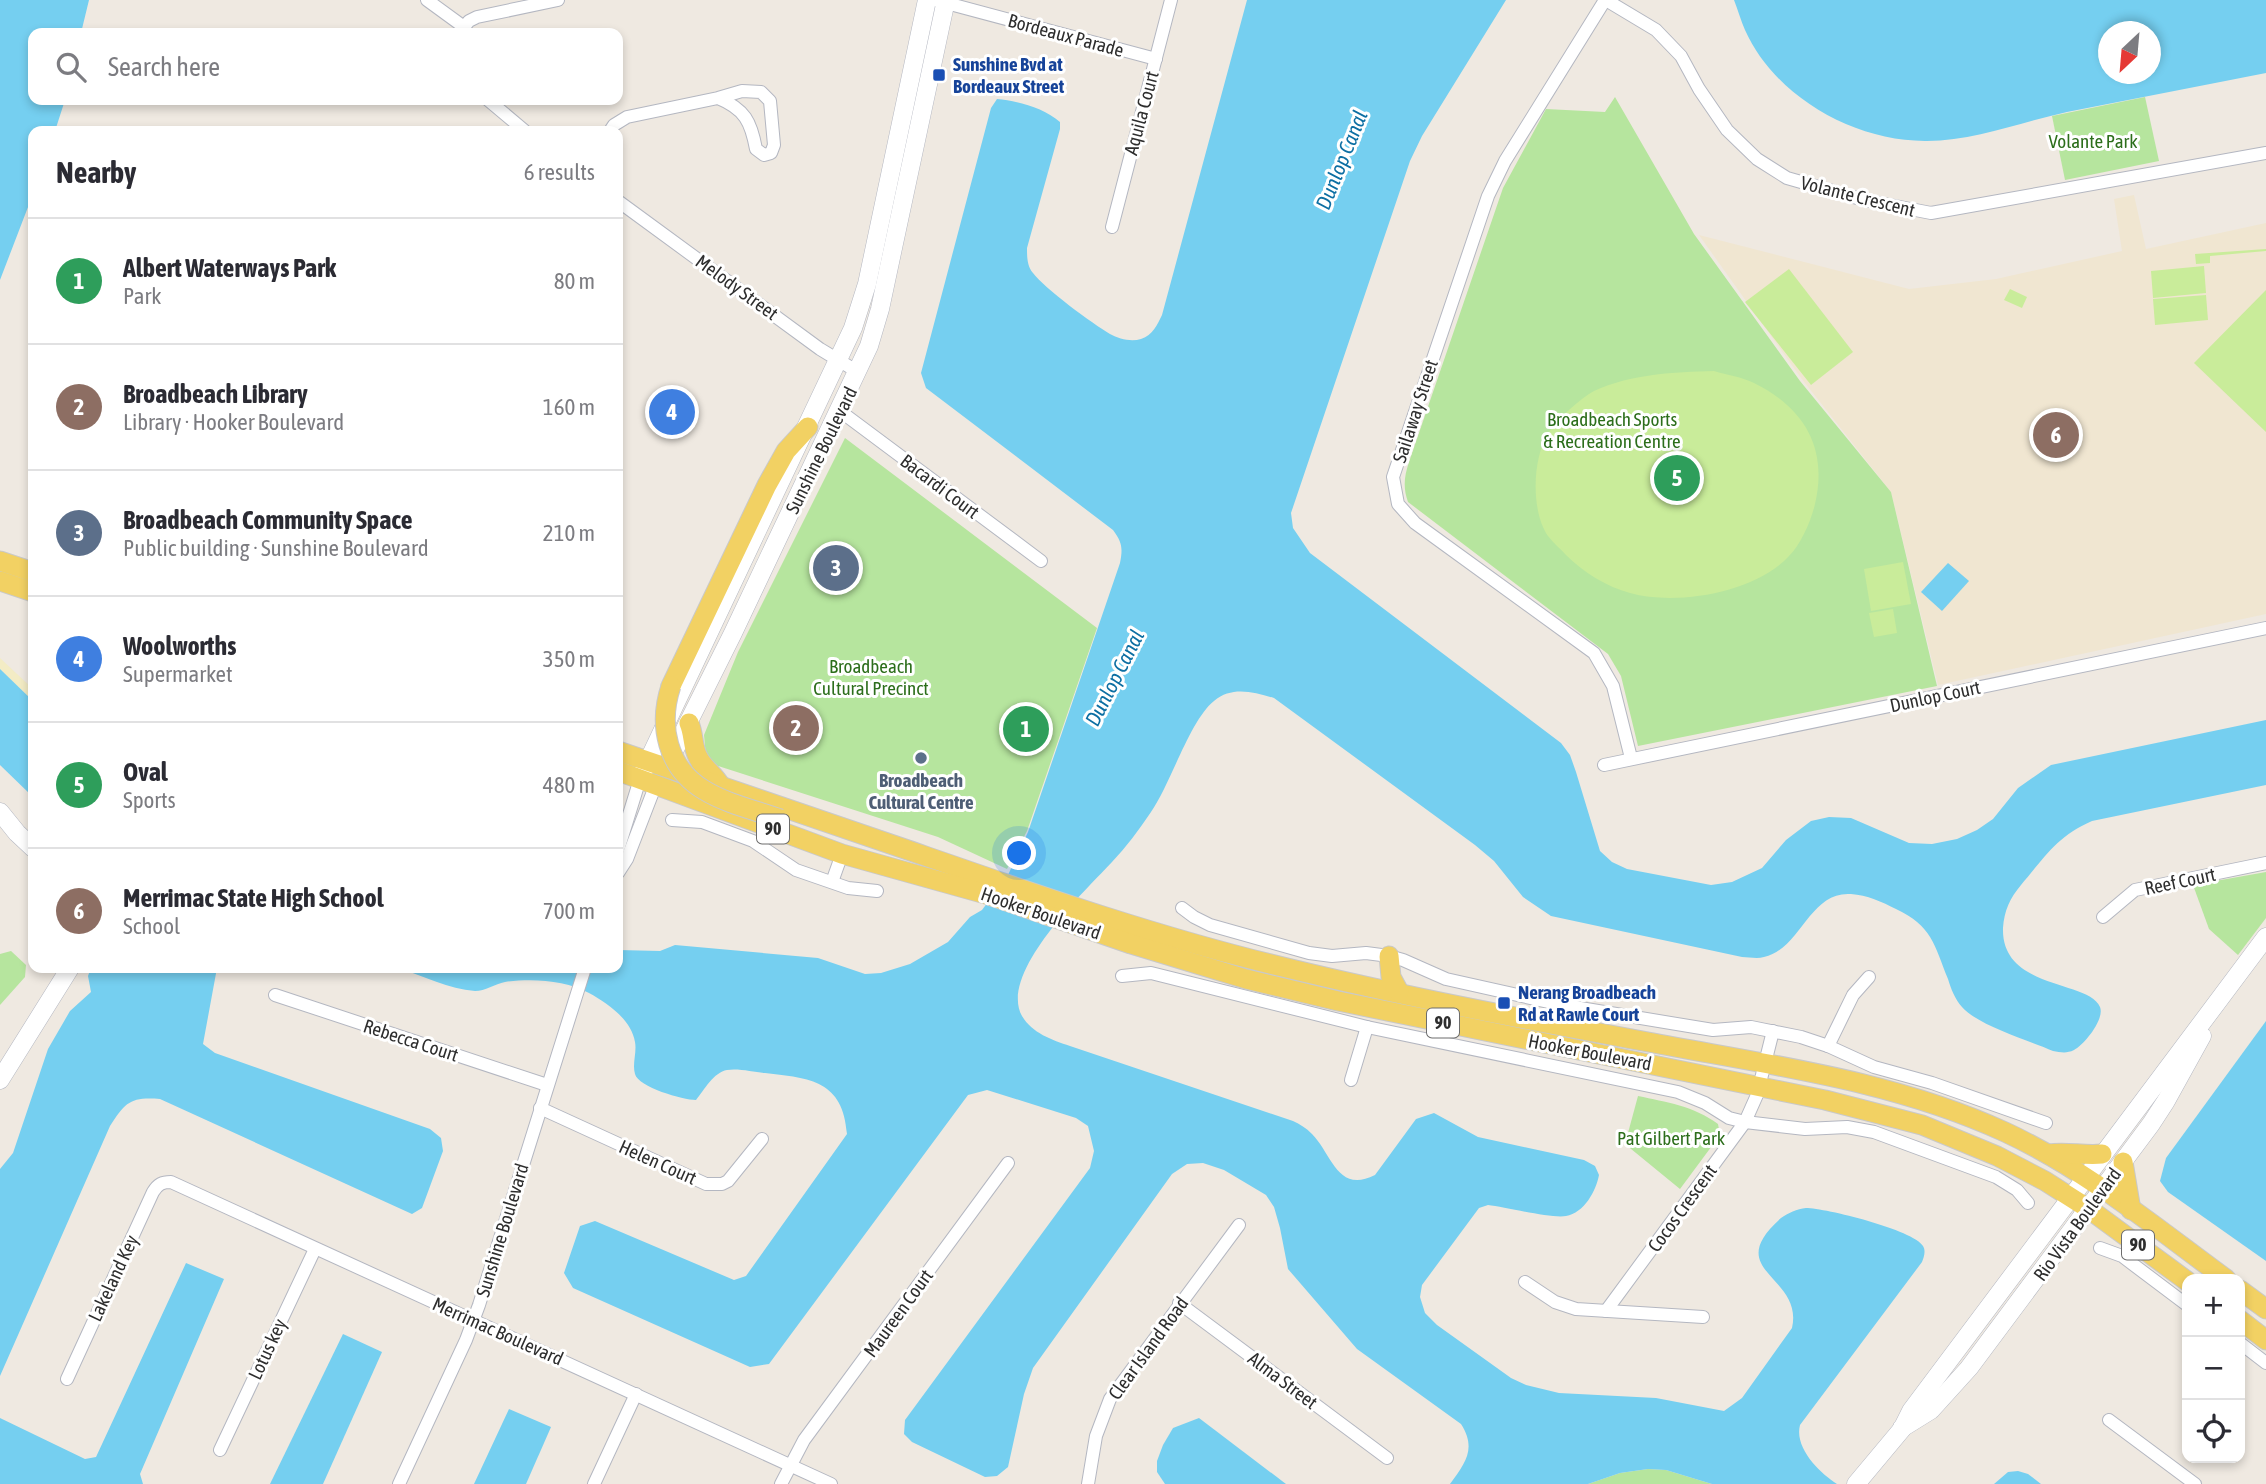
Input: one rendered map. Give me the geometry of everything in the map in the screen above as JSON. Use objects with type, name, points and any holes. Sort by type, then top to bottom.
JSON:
[{"type":"main road","name":"Sunshine Boulevard","points":[[652,773],[853,328],[867,284],[927,0]]},
{"type":"main road","name":"Sunshine Boulevard","points":[[652,773],[689,723],[858,372],[880,309],[943,1]]},
{"type":"main road","points":[[808,427],[786,451],[738,544],[671,686],[664,710],[664,729],[675,760],[696,784],[711,794],[871,852],[897,869]]},
{"type":"main road","points":[[0,561],[28,570]]},
{"type":"main road","points":[[0,581],[28,590]]},
{"type":"main road","points":[[689,723],[694,734],[698,758],[714,774],[721,786]]},
{"type":"main road","name":"Hooker Boulevard","points":[[623,754],[652,773],[842,854],[897,869],[991,887]]},
{"type":"main road","name":"Hooker Boulevard","points":[[623,771],[652,773],[721,786],[1073,915],[1178,959],[1289,990],[1866,1109],[1923,1125],[1997,1156],[2071,1196],[2182,1277]]},
{"type":"main road","points":[[0,812],[28,843]]},
{"type":"main road","name":"Hooker Boulevard","points":[[1073,915],[1399,992],[1765,1063],[1875,1086],[1924,1100],[1996,1128],[2048,1154],[2085,1177],[2219,1274]]},
{"type":"main road","name":"Rio Vista Boulevard","points":[[1857,1482],[1902,1429],[1911,1411],[2266,937]]},
{"type":"main road","points":[[1369,985],[1389,956]]},
{"type":"main road","points":[[1389,956],[1391,977],[1399,992]]},
{"type":"main road","points":[[0,1080],[67,973]]},
{"type":"main road","name":"Rio Vista Boulevard","points":[[1902,1429],[1931,1410],[1969,1368],[2089,1209],[2166,1101],[2223,996]]},
{"type":"main road","points":[[2048,1154],[2068,1151],[2086,1155],[2102,1154]]},
{"type":"main road","points":[[2123,1162],[2131,1210]]},
{"type":"main road","points":[[2245,1294],[2266,1309]]},
{"type":"main road","points":[[2245,1324],[2266,1340]]},
{"type":"street","points":[[427,0],[462,28]]},
{"type":"street","points":[[466,28],[469,21],[477,17],[558,0]]},
{"type":"street","name":"Aquila Court","points":[[1112,227],[1171,0]]},
{"type":"street","name":"Volante Crescent","points":[[1606,0],[1656,30],[1681,56],[1699,89],[1727,130],[1757,159],[1787,178],[1864,200],[1931,213],[2266,153]]},
{"type":"street","name":"Sailaway Street","points":[[1606,0],[1505,161],[1488,196],[1392,478],[1398,505],[1415,523],[1594,653],[1613,685],[1630,758]]},
{"type":"street","name":"Bordeaux Parade","points":[[943,1],[1156,59]]},
{"type":"street","points":[[613,126],[628,117],[742,91],[761,92],[770,101],[774,145],[771,153],[764,155],[756,149],[752,127],[744,114],[719,98]]},
{"type":"street","points":[[494,105],[519,126]]},
{"type":"street","name":"Melody Street","points":[[623,205],[858,372]]},
{"type":"street","name":"Bacardi Court","points":[[840,411],[1041,561]]},
{"type":"street","name":"Dunlop Court","points":[[1604,765],[2266,628]]},
{"type":"street","name":"Sunshine Boulevard","points":[[623,839],[652,773]]},
{"type":"street","name":"Sunshine Boulevard","points":[[623,865],[652,773]]},
{"type":"street","points":[[671,820],[702,822],[746,838],[796,870],[859,890],[877,891]]},
{"type":"street","points":[[832,882],[842,854]]},
{"type":"street","name":"Reef Court","points":[[2103,917],[2135,890],[2266,863]]},
{"type":"street","points":[[1182,908],[1210,925],[1309,953],[1332,956],[1366,953],[1389,956],[1446,979],[1562,1005],[1713,1030],[1752,1027],[1773,1031],[1828,1046],[1874,1067],[1932,1083],[2046,1123]]},
{"type":"street","name":"Sunshine Boulevard","points":[[399,1484],[474,1320],[583,973]]},
{"type":"street","name":"Hooker Boulevard","points":[[1122,976],[1151,973],[1367,1027],[1678,1092],[1705,1103],[1729,1118],[1745,1122],[1805,1129],[1847,1127],[1874,1132],[1996,1177],[2017,1190],[2028,1203]]},
{"type":"street","points":[[1828,1046],[1853,995],[1869,977]]},
{"type":"street","name":"Rebecca Court","points":[[275,995],[547,1085]]},
{"type":"street","points":[[1351,1080],[1367,1027]]},
{"type":"street","points":[[1765,1063],[1773,1031]]},
{"type":"street","name":"Cocos Crescent","points":[[1606,1311],[1745,1122],[1765,1063]]},
{"type":"street","name":"Helen Court","points":[[540,1108],[706,1184],[715,1185],[728,1181],[762,1139]]},
{"type":"street","name":"Maureen Court","points":[[781,1484],[804,1440],[1008,1164]]},
{"type":"street","name":"Merrimac Boulevard","points":[[164,1182],[179,1185],[831,1484]]},
{"type":"street","name":"Lakeland Key","points":[[67,1379],[153,1192],[164,1182]]},
{"type":"street","name":"Clear Island Road","points":[[1088,1484],[1096,1436],[1105,1409],[1117,1389],[1239,1226]]},
{"type":"street","name":"Lotus key","points":[[220,1450],[315,1248]]},
{"type":"street","points":[[2100,1248],[2122,1256],[2182,1301]]},
{"type":"street","points":[[1525,1282],[1555,1301],[1576,1309],[1703,1317]]},
{"type":"street","name":"Alma Street","points":[[1180,1303],[1387,1458]]},
{"type":"street","points":[[2245,1347],[2266,1363]]},
{"type":"street","points":[[594,1484],[636,1394]]},
{"type":"street","points":[[2109,1420],[2195,1484]]},
{"type":"shaded area","points":[[2134,195],[2146,249],[2266,223],[2266,614],[1938,685],[1891,492],[1801,378],[1699,235],[1909,289],[1996,279],[2122,251],[2114,199]]},
{"type":"green space","name":"Broadbeach Sports & Recreation Centre","points":[[1615,97],[1694,234],[1800,381],[1891,492],[1937,686],[1638,746],[1621,676],[1608,654],[1408,502],[1405,487],[1407,467],[1503,188],[1546,109],[1605,112]]},
{"type":"green space","name":"Volante Park","points":[[2145,97],[2159,161],[2065,180],[2052,116]]},
{"type":"green space","points":[[2266,249],[2210,256],[2210,263],[2196,264],[2195,254]]},
{"type":"green space","points":[[2204,266],[2206,293],[2153,298],[2151,271]]},
{"type":"green space","points":[[1789,269],[1853,352],[1811,385],[1745,302]]},
{"type":"green space","points":[[2010,289],[2027,297],[2022,308],[2004,300]]},
{"type":"green space","points":[[2266,290],[2266,432],[2194,363]]},
{"type":"green space","points":[[2206,295],[2208,320],[2155,325],[2153,299]]},
{"type":"green space","points":[[1714,371],[1749,381],[1772,393],[1787,405],[1809,432],[1818,465],[1818,484],[1813,511],[1801,539],[1789,556],[1774,569],[1736,587],[1714,593],[1692,597],[1649,597],[1604,583],[1573,561],[1550,539],[1542,526],[1536,500],[1536,471],[1548,434],[1576,404],[1608,385],[1653,375]]},
{"type":"green space","name":"Broadbeach Cultural Precinct","points":[[845,438],[1097,628],[1027,831],[1007,869],[938,837],[712,764],[706,757],[704,735],[738,652]]},
{"type":"green space","points":[[1903,562],[1911,604],[1871,611],[1864,569]]},
{"type":"green space","points":[[1893,609],[1897,633],[1874,637],[1869,613]]},
{"type":"green space","points":[[2266,872],[2266,918],[2238,955],[2209,929],[2193,885]]},
{"type":"green space","points":[[11,951],[26,965],[25,977],[0,1005],[0,954]]},
{"type":"green space","name":"Pat Gilbert Park","points":[[1638,1096],[1690,1109],[1718,1124],[1720,1135],[1680,1189],[1625,1144]]},
{"type":"green space","points":[[1648,1469],[1666,1470],[1712,1484],[1588,1484],[1620,1473]]},
{"type":"sand","points":[[0,658],[28,684],[28,696],[0,669]]},
{"type":"water","points":[[0,0],[89,0],[82,28],[28,28],[28,105],[63,105],[57,126],[28,126],[28,207],[0,280]]},
{"type":"water","name":"Dunlop Canal","points":[[1247,0],[1506,0],[1422,136],[1410,161],[1291,513],[1293,528],[1310,553],[1561,743],[1570,755],[1600,851],[1612,862],[1627,869],[1711,885],[1732,882],[1762,868],[1786,840],[1811,821],[1829,817],[1851,818],[1909,843],[1932,844],[1957,839],[1977,830],[1993,819],[2018,788],[2051,765],[2266,720],[2266,785],[2092,821],[2060,840],[2014,895],[2006,910],[2003,928],[2006,948],[2016,963],[2047,981],[2093,998],[2100,1007],[2101,1012],[2093,1031],[2078,1047],[2068,1052],[2053,1051],[1991,1026],[1969,1014],[1955,997],[1935,946],[1925,929],[1908,915],[1863,896],[1851,894],[1825,901],[1777,952],[1759,958],[1742,957],[1551,916],[1523,897],[1494,861],[1475,845],[1274,698],[1243,692],[1221,696],[1205,710],[1146,819],[1117,856],[1065,912],[1033,956],[1022,978],[1018,998],[1022,1016],[1037,1031],[1063,1044],[1296,1122],[1319,1142],[1337,1169],[1352,1179],[1362,1180],[1375,1175],[1416,1119],[1434,1113],[1478,1137],[1584,1160],[1595,1166],[1599,1175],[1595,1188],[1584,1206],[1572,1214],[1551,1216],[1488,1205],[1479,1208],[1422,1285],[1420,1297],[1425,1313],[1437,1325],[1511,1378],[1526,1385],[1559,1393],[1656,1398],[1724,1411],[1742,1398],[1792,1328],[1792,1310],[1787,1296],[1761,1263],[1759,1251],[1764,1236],[1781,1218],[1799,1209],[1816,1209],[1868,1221],[1916,1240],[1924,1248],[1922,1262],[1800,1425],[1801,1442],[1810,1459],[1837,1484],[1712,1484],[1666,1470],[1648,1469],[1620,1473],[1588,1484],[1450,1484],[1464,1462],[1469,1448],[1461,1424],[1357,1349],[1288,1269],[1274,1207],[1266,1195],[1224,1170],[1203,1163],[1187,1164],[1172,1174],[1033,1368],[1024,1394],[1008,1467],[997,1476],[985,1477],[912,1442],[904,1434],[905,1420],[1090,1168],[1094,1151],[1088,1126],[1076,1118],[987,1090],[968,1095],[769,1364],[750,1367],[573,1288],[564,1273],[580,1226],[595,1221],[734,1280],[746,1276],[847,1134],[839,1103],[822,1086],[810,1081],[746,1070],[722,1071],[696,1100],[681,1098],[652,1088],[638,1079],[634,1070],[635,1042],[629,1026],[610,1007],[580,989],[548,981],[526,980],[505,982],[475,991],[446,985],[413,973],[623,973],[623,950],[660,951],[675,945],[818,958],[865,974],[881,973],[910,964],[948,942],[970,917],[982,910],[1008,875],[1028,832],[1120,563],[1121,553],[1120,542],[1113,530],[926,388],[921,373],[991,108],[997,99],[1039,109],[1060,122],[1027,248],[1031,270],[1039,280],[1081,314],[1110,334],[1125,340],[1145,337],[1152,332],[1162,315]]},
{"type":"water","points":[[1734,0],[2266,0],[2266,73],[2067,112],[1962,138],[1927,141],[1900,139],[1872,134],[1846,124],[1797,95],[1776,76],[1758,54],[1745,30]]},
{"type":"water","points":[[1948,563],[1969,581],[1942,611],[1921,592]]},
{"type":"water","points":[[0,669],[28,696],[28,792],[0,765]]},
{"type":"water","points":[[89,973],[216,973],[203,1044],[215,1053],[430,1129],[441,1138],[443,1151],[422,1208],[412,1214],[160,1099],[135,1100],[120,1111],[110,1126],[0,1376],[0,1169],[13,1153],[48,1049],[70,1011],[91,992]]},
{"type":"water","points":[[2266,1021],[2266,1261],[2168,1192],[2160,1181],[2166,1158]]},
{"type":"water","points":[[186,1263],[224,1279],[140,1474],[143,1484],[0,1484],[0,1418],[85,1459],[96,1457]]},
{"type":"water","points":[[343,1334],[382,1352],[323,1484],[270,1484]]},
{"type":"water","points":[[509,1409],[551,1427],[526,1484],[474,1484]]},
{"type":"water","points":[[1199,1418],[1286,1484],[1165,1484],[1157,1472],[1157,1461],[1163,1445],[1173,1428]]},
{"type":"water","points":[[2008,1472],[2028,1474],[2041,1484],[1994,1484]]},
{"type":"place","name":"Sunshine Bvd at Bordeaux Street","points":[[939,75]]},
{"type":"place","name":"Woolworths","points":[[672,412]]},
{"type":"place","name":"Merrimac State High School","points":[[2056,435]]},
{"type":"place","name":"Oval","points":[[1677,478]]},
{"type":"place","name":"Broadbeach Community Space","points":[[836,568]]},
{"type":"place","name":"Broadbeach Library","points":[[796,728]]},
{"type":"place","name":"Albert Waterways Park","points":[[1026,729]]},
{"type":"place","name":"Broadbeach Cultural Centre","points":[[921,758]]},
{"type":"place","name":"Nerang Broadbeach Rd at Rawle Court","points":[[1504,1003]]}]
